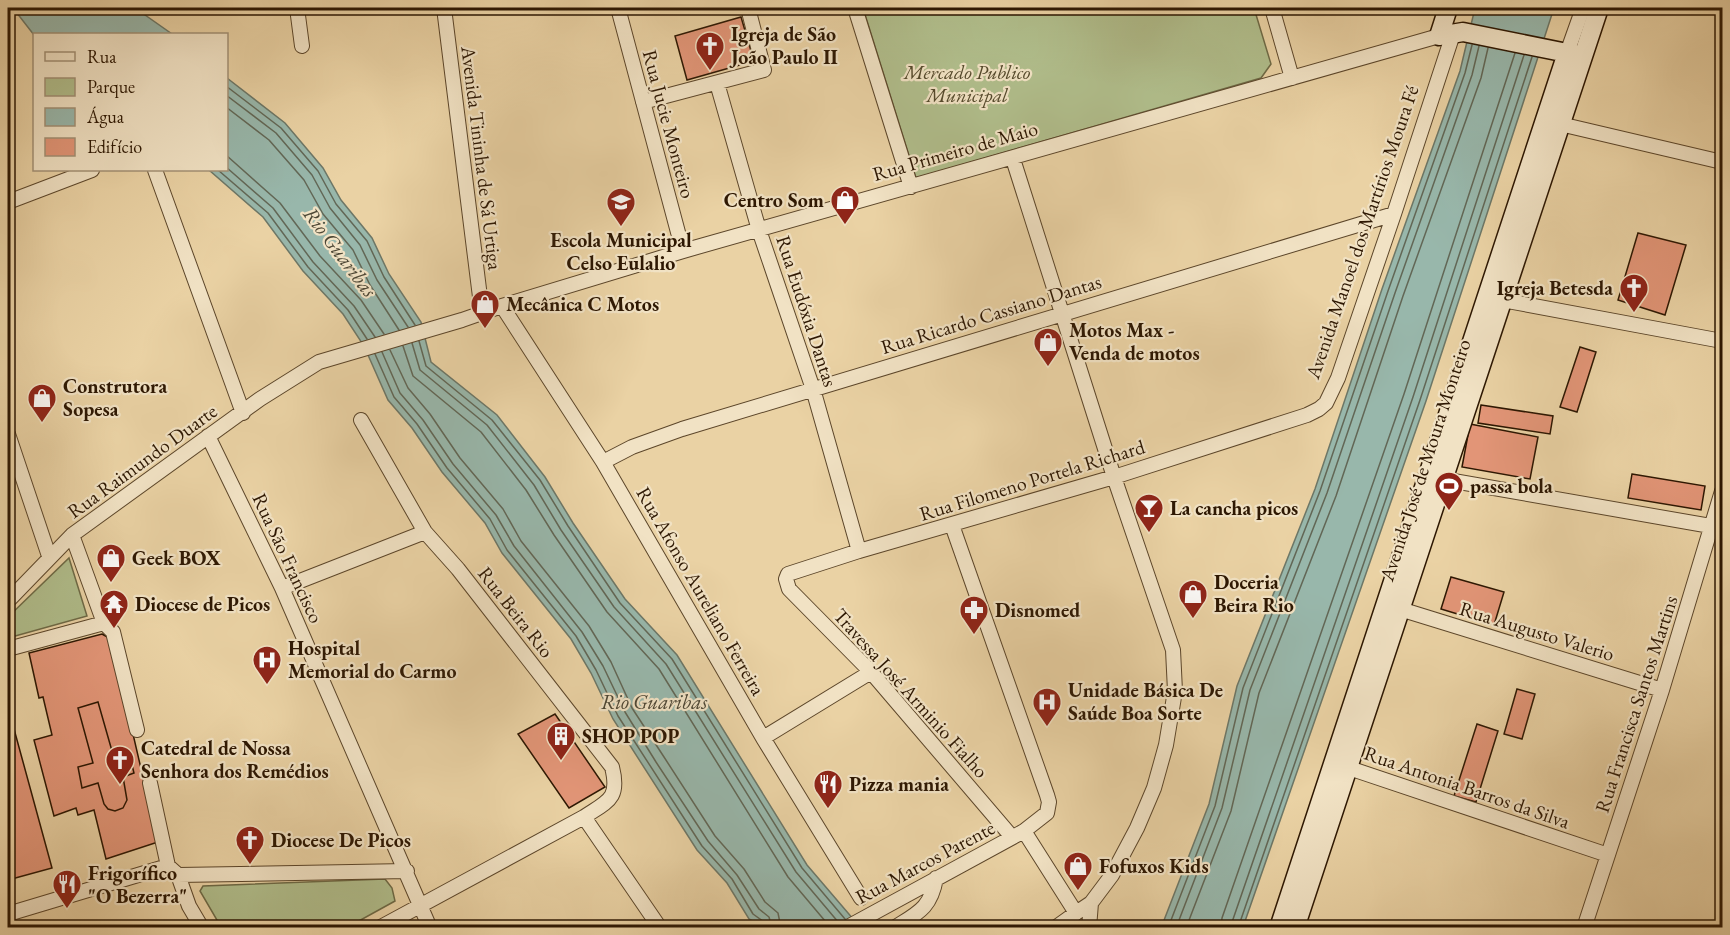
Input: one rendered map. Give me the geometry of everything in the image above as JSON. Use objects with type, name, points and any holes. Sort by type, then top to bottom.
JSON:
[{"type":"main road","name":"Avenida Manoel dos Martírios Moura Fé","points":[[1448,8],[1452,34]]},
{"type":"main road","name":"Avenida José de Moura Monteiro","points":[[1279,927],[1574,55],[1599,8]]},
{"type":"main road","points":[[1452,34],[1546,48],[1574,55]]},
{"type":"main road","name":"Avenida José de Moura Monteiro","points":[[1295,927],[1560,124],[1574,55]]},
{"type":"street","points":[[297,8],[302,46]]},
{"type":"street","name":"Avenida Tininha de Sá Urtiga","points":[[444,8],[482,313]]},
{"type":"street","name":"Rua Jucie Monteiro","points":[[618,8],[683,251]]},
{"type":"street","points":[[643,102],[764,70],[748,8]]},
{"type":"street","points":[[855,8],[911,187]]},
{"type":"street","points":[[1272,8],[1292,78]]},
{"type":"street","points":[[1574,55],[1583,8]]},
{"type":"street","name":"Rua Primeiro de Maio","points":[[462,320],[683,251],[1452,34]]},
{"type":"street","name":"Avenida Manoel dos Martírios Moura Fé","points":[[1287,422],[1319,409],[1331,394],[1394,214],[1452,34]]},
{"type":"street","name":"Rua Eudóxia Dantas","points":[[717,83],[759,230],[813,389],[859,551]]},
{"type":"street","points":[[1560,124],[1722,162]]},
{"type":"street","points":[[1013,159],[1114,477],[1173,650],[1175,691],[1166,745],[1154,788],[1132,838],[1112,875],[1091,903],[1055,927]]},
{"type":"street","points":[[8,202],[89,171]]},
{"type":"street","points":[[155,171],[243,412]]},
{"type":"street","name":"Rua Ricardo Cassiano Dantas","points":[[603,462],[656,437],[1394,214]]},
{"type":"street","points":[[1502,300],[1722,341]]},
{"type":"street","name":"Rua Afonso Aureliano Ferreira","points":[[502,306],[603,462],[764,738],[861,898]]},
{"type":"street","name":"Rua Raimundo Duarte","points":[[8,601],[49,556],[72,536],[260,399],[319,362],[462,320]]},
{"type":"street","name":"Rua Beira Rio","points":[[361,420],[425,532],[458,569],[612,767],[616,783],[614,795],[584,818]]},
{"type":"street","name":"Rua Filomeno Portela Richard","points":[[788,574],[1114,477],[1287,422]]},
{"type":"street","points":[[8,434],[49,556]]},
{"type":"street","name":"Rua São Francisco","points":[[208,436],[282,588],[430,927]]},
{"type":"street","points":[[1442,479],[1717,527]]},
{"type":"street","name":"Rua Francisca Santos Martins","points":[[1584,927],[1717,527],[1722,491]]},
{"type":"street","name":"Rua Marcos Parente","points":[[846,927],[1018,834],[1047,813],[1049,802],[1047,795],[952,525]]},
{"type":"street","points":[[282,588],[425,532]]},
{"type":"street","points":[[72,536],[104,623],[113,632],[137,730]]},
{"type":"street","name":"Travessa José Arminio Fialho","points":[[788,574],[786,579],[789,589],[871,672],[1018,834],[1076,914]]},
{"type":"street","name":"Rua Augusto Valerio","points":[[1401,609],[1662,690]]},
{"type":"street","points":[[8,649],[104,623]]},
{"type":"street","points":[[764,738],[871,672]]},
{"type":"street","name":"Rua Antonia Barros da Silva","points":[[1348,768],[1608,855]]},
{"type":"street","points":[[150,783],[173,870],[189,906],[202,927]]},
{"type":"street","points":[[379,927],[584,818],[660,927]]},
{"type":"street","points":[[8,914],[173,870],[407,871]]},
{"type":"street","points":[[894,927],[924,909],[933,894],[936,879]]},
{"type":"street","points":[[1089,927],[1091,903]]},
{"type":"green space","name":"Mercado Publico Municipal","points":[[863,8],[1254,8],[1271,64],[1261,78],[916,178]]},
{"type":"green space","points":[[69,558],[87,616],[8,638],[8,617]]},
{"type":"green space","points":[[385,879],[392,888],[395,901],[348,927],[221,927],[200,891],[203,886]]},
{"type":"water","points":[[13,8],[135,8],[171,33],[33,33]]},
{"type":"water","points":[[1475,8],[1554,8],[1426,401],[1243,927],[1161,928],[1209,804],[1237,686],[1315,489],[1382,289],[1460,71]]},
{"type":"water","name":"Rio Guaribas","points":[[228,79],[285,123],[323,168],[341,200],[372,238],[389,274],[421,322],[431,362],[497,415],[545,477],[573,523],[625,599],[677,655],[807,865],[860,927],[762,927],[749,919],[727,883],[697,850],[613,719],[591,673],[571,639],[502,553],[485,523],[442,472],[412,428],[388,400],[364,346],[343,314],[303,271],[263,217],[210,171],[228,171]]},
{"type":"building","points":[[741,17],[754,61],[687,80],[675,36]]},
{"type":"building","points":[[1638,233],[1686,245],[1665,315],[1618,300]]},
{"type":"building","points":[[1580,347],[1596,352],[1577,412],[1560,407]]},
{"type":"building","points":[[1481,405],[1553,416],[1550,434],[1478,423]]},
{"type":"building","points":[[1470,424],[1538,437],[1530,479],[1462,467]]},
{"type":"building","points":[[1632,474],[1705,486],[1701,510],[1628,498]]},
{"type":"building","points":[[1451,577],[1504,592],[1494,625],[1441,609]]},
{"type":"building","points":[[102,634],[111,639],[158,842],[106,859],[94,810],[78,815],[76,808],[54,816],[34,740],[52,735],[43,697],[39,698],[29,653]]},
{"type":"building","points":[[1517,689],[1535,694],[1522,739],[1504,734]]},
{"type":"building","name":"Catedral de Nossa Senhora dos Remédios","points":[[98,702],[114,758],[129,753],[134,773],[123,777],[127,800],[123,808],[115,811],[108,809],[104,804],[98,783],[82,788],[78,767],[93,763],[78,708]]},
{"type":"building","points":[[8,707],[52,868],[8,880]]},
{"type":"building","name":"SHOP POP","points":[[555,714],[605,787],[569,808],[518,734]]},
{"type":"building","points":[[1477,724],[1498,731],[1476,802],[1454,796]]},
{"type":"place","name":"Igreja de São João Paulo II","points":[[710,72]]},
{"type":"place","name":"Centro Som","points":[[845,226]]},
{"type":"place","name":"Escola Municipal Celso Eulalio","points":[[621,228]]},
{"type":"place","name":"Igreja Betesda","points":[[1634,314]]},
{"type":"place","name":"Mecânica C Motos","points":[[485,330]]},
{"type":"place","name":"Motos Max - Venda de motos","points":[[1048,368]]},
{"type":"place","name":"Construtora Sopesa","points":[[42,424]]},
{"type":"place","name":"passa bola","points":[[1449,512]]},
{"type":"place","name":"La cancha picos","points":[[1149,534]]},
{"type":"place","name":"Geek BOX","points":[[111,584]]},
{"type":"place","name":"Doceria Beira Rio","points":[[1193,620]]},
{"type":"place","name":"Diocese de Picos","points":[[114,630]]},
{"type":"place","name":"Disnomed","points":[[974,636]]},
{"type":"place","name":"Hospital Memorial do Carmo","points":[[267,686]]},
{"type":"place","name":"Unidade Básica De Saúde Boa Sorte","points":[[1047,728]]},
{"type":"place","name":"SHOP POP","points":[[561,762]]},
{"type":"place","name":"Catedral de Nossa Senhora dos Remédios","points":[[120,786]]},
{"type":"place","name":"Pizza mania","points":[[828,810]]},
{"type":"place","name":"Diocese De Picos","points":[[250,866]]},
{"type":"place","name":"Fofuxos Kids","points":[[1078,892]]},
{"type":"place","name":"Frigorífico \"O Bezerra\"","points":[[67,910]]}]
